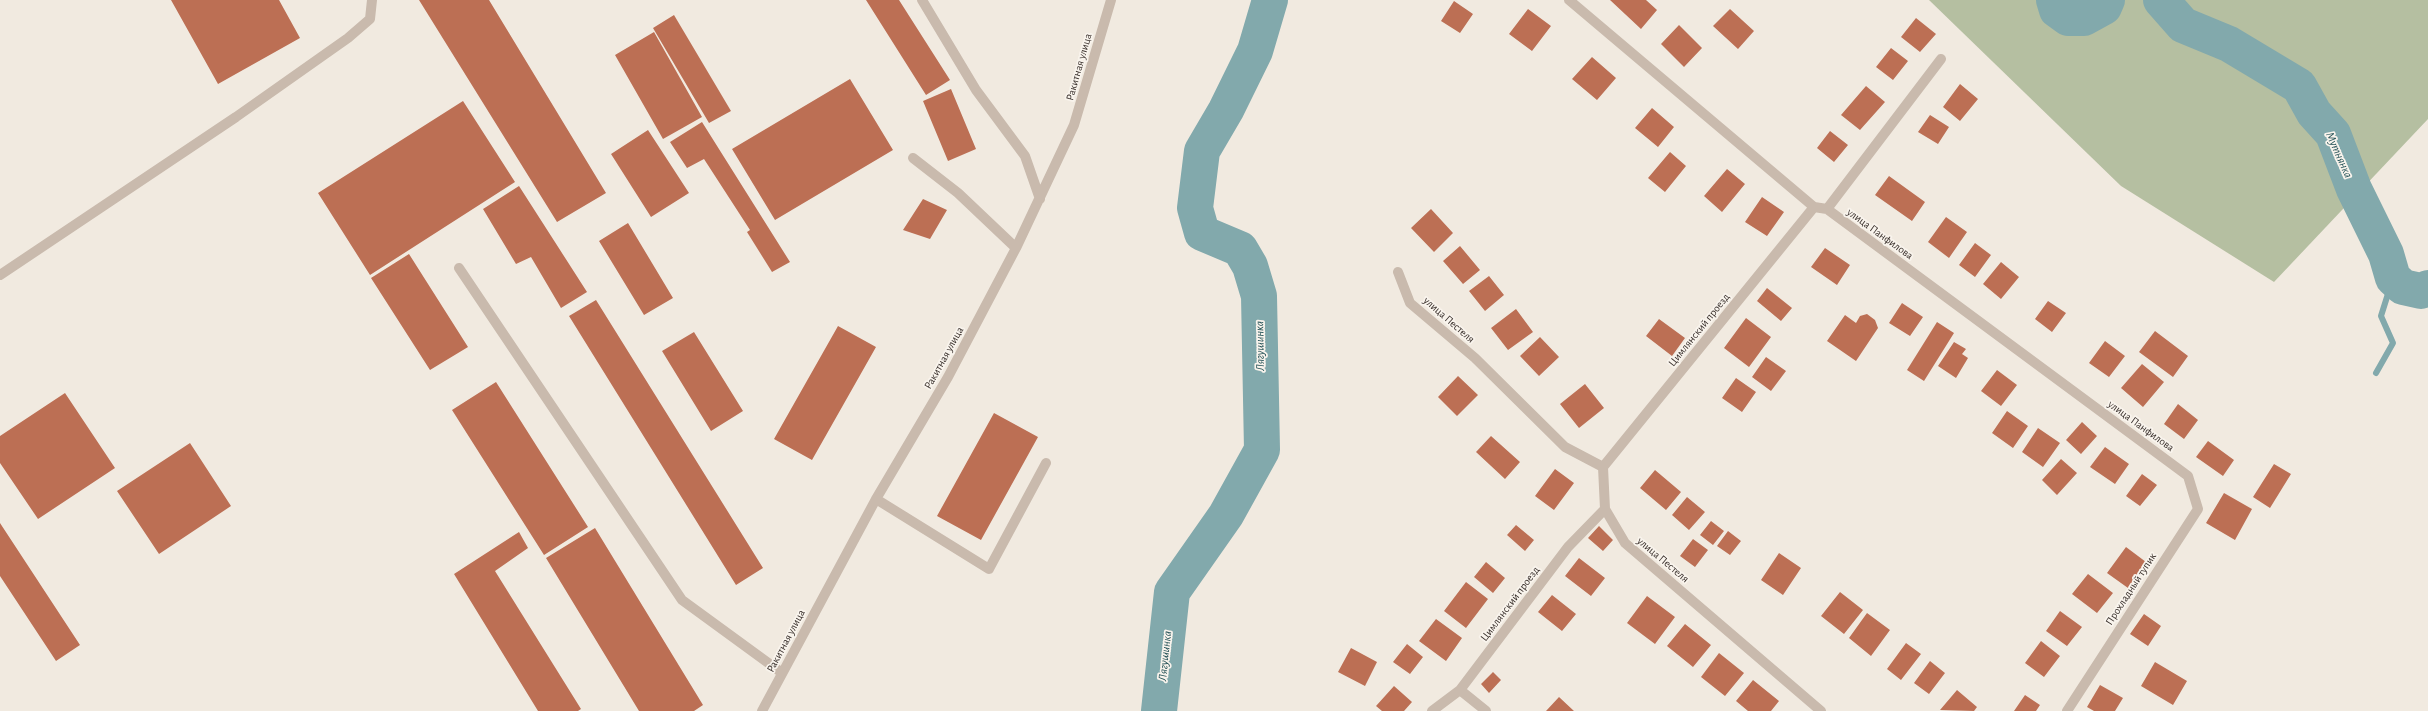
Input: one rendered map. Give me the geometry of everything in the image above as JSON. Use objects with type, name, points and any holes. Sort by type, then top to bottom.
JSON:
[{"type":"street","points":[[0,275],[236,117],[348,38],[370,19],[372,0]]},
{"type":"street","points":[[922,0],[976,90],[1025,156],[1040,199]]},
{"type":"street","name":"Ракитная улица","points":[[762,711],[876,499],[948,377],[1040,199],[1074,125],[1110,0]]},
{"type":"street","points":[[1569,0],[1814,207]]},
{"type":"street","points":[[1827,209],[1941,59]]},
{"type":"street","points":[[913,158],[958,193],[1016,248]]},
{"type":"street","name":"улица Панфилова","points":[[1814,207],[1827,209],[2188,476]]},
{"type":"street","name":"Цимлянский проезд","points":[[1603,467],[1814,207]]},
{"type":"street","points":[[459,268],[682,600],[782,673]]},
{"type":"street","name":"улица Пестеля","points":[[1398,272],[1410,303],[1475,358],[1565,447],[1603,467],[1605,510],[1625,543],[1821,711]]},
{"type":"street","points":[[876,499],[989,569],[1046,463]]},
{"type":"street","name":"Прохладный тупик","points":[[2067,711],[2198,509],[2188,476]]},
{"type":"street","name":"Цимлянский проезд","points":[[1432,711],[1460,690],[1568,547],[1605,510]]},
{"type":"street","points":[[1460,690],[1486,711]]},
{"type":"green space","points":[[1929,0],[2428,0],[2428,119],[2274,282],[2121,186]]},
{"type":"building","points":[[171,0],[279,0],[300,38],[218,84]]},
{"type":"building","points":[[419,0],[489,0],[606,193],[557,222]]},
{"type":"building","points":[[866,0],[899,0],[950,80],[926,95]]},
{"type":"building","points":[[1610,0],[1646,0],[1657,10],[1641,29]]},
{"type":"building","points":[[1454,1],[1473,14],[1460,33],[1441,21]]},
{"type":"building","points":[[1528,9],[1551,26],[1532,51],[1509,34]]},
{"type":"building","points":[[1730,9],[1754,31],[1738,49],[1713,26]]},
{"type":"building","points":[[674,15],[731,111],[709,123],[653,28]]},
{"type":"building","points":[[1916,18],[1936,34],[1920,52],[1901,37]]},
{"type":"building","points":[[1679,25],[1702,48],[1684,67],[1661,44]]},
{"type":"building","points":[[654,32],[702,117],[663,139],[615,55]]},
{"type":"building","points":[[1891,48],[1908,61],[1893,80],[1876,67]]},
{"type":"building","points":[[1592,57],[1616,78],[1597,100],[1572,79]]},
{"type":"building","points":[[850,79],[893,150],[775,220],[732,149]]},
{"type":"building","points":[[1960,84],[1978,99],[1960,121],[1943,107]]},
{"type":"building","points":[[1866,86],[1885,102],[1860,130],[1841,115]]},
{"type":"building","points":[[951,89],[976,149],[948,161],[923,101]]},
{"type":"building","points":[[463,101],[515,182],[370,275],[318,193]]},
{"type":"building","points":[[1652,108],[1674,127],[1658,147],[1635,128]]},
{"type":"building","points":[[1930,115],[1949,127],[1938,144],[1918,132]]},
{"type":"building","points":[[702,122],[790,262],[772,272],[747,232],[750,230],[704,159],[687,168],[670,142]]},
{"type":"building","points":[[648,130],[689,193],[651,217],[611,154]]},
{"type":"building","points":[[1830,131],[1848,145],[1834,162],[1817,148]]},
{"type":"building","points":[[1670,152],[1686,166],[1665,192],[1648,178]]},
{"type":"building","points":[[1727,169],[1745,184],[1722,212],[1704,196]]},
{"type":"building","points":[[1889,176],[1925,202],[1912,221],[1875,195]]},
{"type":"building","points":[[519,186],[587,292],[561,308],[531,257],[516,264],[483,209]]},
{"type":"building","points":[[1762,197],[1784,212],[1767,236],[1745,222]]},
{"type":"building","points":[[923,199],[947,210],[930,239],[903,230]]},
{"type":"building","points":[[1431,209],[1453,233],[1434,252],[1411,228]]},
{"type":"building","points":[[1946,217],[1967,232],[1949,258],[1928,242]]},
{"type":"building","points":[[628,223],[673,298],[644,315],[599,241]]},
{"type":"building","points":[[1975,243],[1991,255],[1975,277],[1959,265]]},
{"type":"building","points":[[1460,246],[1480,270],[1463,284],[1443,261]]},
{"type":"building","points":[[1825,248],[1850,265],[1837,285],[1811,267]]},
{"type":"building","points":[[409,254],[468,347],[430,370],[371,278]]},
{"type":"building","points":[[2001,262],[2019,277],[2001,299],[1983,284]]},
{"type":"building","points":[[1489,276],[1504,295],[1485,311],[1469,291]]},
{"type":"building","points":[[1767,288],[1792,308],[1781,321],[1757,301]]},
{"type":"building","points":[[596,300],[763,568],[736,585],[569,316]]},
{"type":"building","points":[[2048,301],[2066,313],[2052,332],[2035,319]]},
{"type":"building","points":[[1902,303],[1923,317],[1910,336],[1889,323]]},
{"type":"building","points":[[1516,309],[1533,332],[1508,350],[1491,328]]},
{"type":"building","points":[[1867,314],[1875,320],[1878,328],[1856,361],[1827,341],[1845,315],[1856,323],[1860,316]]},
{"type":"building","points":[[1746,318],[1771,337],[1749,367],[1724,348]]},
{"type":"building","points":[[1659,319],[1685,338],[1672,356],[1646,336]]},
{"type":"building","points":[[1937,322],[1954,333],[1924,381],[1907,370]]},
{"type":"building","points":[[838,326],[876,347],[812,460],[774,439]]},
{"type":"building","points":[[2155,331],[2188,356],[2173,377],[2139,352]]},
{"type":"building","points":[[694,332],[743,411],[711,431],[662,351]]},
{"type":"building","points":[[1540,337],[1559,357],[1539,376],[1520,356]]},
{"type":"building","points":[[2105,341],[2125,356],[2109,377],[2089,363]]},
{"type":"building","points":[[1954,342],[1966,349],[1962,354],[1968,358],[1956,378],[1938,366]]},
{"type":"building","points":[[1766,357],[1786,371],[1771,391],[1752,377]]},
{"type":"building","points":[[2142,364],[2164,382],[2143,407],[2121,388]]},
{"type":"building","points":[[1997,370],[2017,385],[2001,406],[1981,391]]},
{"type":"building","points":[[1458,376],[1478,395],[1457,416],[1438,397]]},
{"type":"building","points":[[1736,378],[1756,392],[1742,412],[1722,398]]},
{"type":"building","points":[[496,382],[588,527],[544,555],[452,410]]},
{"type":"building","points":[[1585,384],[1604,408],[1579,428],[1560,404]]},
{"type":"building","points":[[65,393],[115,468],[38,519],[0,463],[0,436]]},
{"type":"building","points":[[2178,404],[2198,420],[2184,439],[2164,424]]},
{"type":"building","points":[[2007,411],[2028,426],[2013,448],[1992,433]]},
{"type":"building","points":[[994,413],[1038,437],[981,540],[937,516]]},
{"type":"building","points":[[2082,422],[2097,436],[2081,454],[2066,440]]},
{"type":"building","points":[[2038,428],[2060,443],[2043,467],[2022,452]]},
{"type":"building","points":[[1491,436],[1520,462],[1505,479],[1476,452]]},
{"type":"building","points":[[2208,441],[2234,460],[2223,476],[2196,457]]},
{"type":"building","points":[[190,443],[231,506],[159,554],[117,491]]},
{"type":"building","points":[[2105,447],[2129,464],[2115,484],[2090,467]]},
{"type":"building","points":[[2061,459],[2077,473],[2057,495],[2042,480]]},
{"type":"building","points":[[2274,464],[2291,474],[2270,508],[2253,497]]},
{"type":"building","points":[[1555,469],[1574,483],[1554,510],[1535,496]]},
{"type":"building","points":[[1655,470],[1681,492],[1666,510],[1640,488]]},
{"type":"building","points":[[2142,474],[2157,485],[2140,506],[2126,496]]},
{"type":"building","points":[[2224,493],[2252,509],[2235,540],[2206,523]]},
{"type":"building","points":[[1687,497],[1705,512],[1689,530],[1672,515]]},
{"type":"building","points":[[1711,521],[1724,531],[1713,545],[1700,535]]},
{"type":"building","points":[[0,523],[80,645],[56,661],[0,576]]},
{"type":"building","points":[[1516,525],[1534,540],[1525,551],[1507,535]]},
{"type":"building","points":[[1599,526],[1613,540],[1603,551],[1588,538]]},
{"type":"building","points":[[595,528],[703,705],[694,711],[639,711],[546,558]]},
{"type":"building","points":[[1728,531],[1741,541],[1730,555],[1717,546]]},
{"type":"building","points":[[519,532],[528,548],[495,571],[581,709],[578,711],[538,711],[454,574]]},
{"type":"building","points":[[1693,539],[1708,550],[1695,567],[1680,556]]},
{"type":"building","points":[[2126,547],[2146,562],[2128,588],[2107,573]]},
{"type":"building","points":[[1779,553],[1801,568],[1783,595],[1761,580]]},
{"type":"building","points":[[1579,558],[1605,578],[1591,596],[1565,576]]},
{"type":"building","points":[[1486,562],[1505,578],[1493,593],[1474,577]]},
{"type":"building","points":[[2088,574],[2113,593],[2097,613],[2072,594]]},
{"type":"building","points":[[1466,582],[1488,599],[1466,628],[1444,611]]},
{"type":"building","points":[[1840,592],[1863,610],[1844,634],[1821,616]]},
{"type":"building","points":[[1552,595],[1576,614],[1562,631],[1538,612]]},
{"type":"building","points":[[1647,596],[1675,617],[1655,644],[1627,623]]},
{"type":"building","points":[[2060,611],[2082,627],[2067,646],[2046,631]]},
{"type":"building","points":[[1867,613],[1890,630],[1871,656],[1849,638]]},
{"type":"building","points":[[2144,614],[2161,626],[2148,646],[2130,634]]},
{"type":"building","points":[[1436,619],[1462,638],[1446,661],[1419,641]]},
{"type":"building","points":[[1685,624],[1711,645],[1693,667],[1667,646]]},
{"type":"building","points":[[2041,641],[2060,656],[2044,677],[2025,663]]},
{"type":"building","points":[[1906,643],[1921,654],[1901,680],[1887,669]]},
{"type":"building","points":[[1407,644],[1423,657],[1410,674],[1393,662]]},
{"type":"building","points":[[1351,648],[1377,662],[1365,686],[1338,672]]},
{"type":"building","points":[[1719,653],[1744,673],[1725,696],[1701,677]]},
{"type":"building","points":[[1930,661],[1945,673],[1929,694],[1914,683]]},
{"type":"building","points":[[2155,662],[2187,681],[2173,705],[2141,686]]},
{"type":"building","points":[[1493,672],[1501,680],[1489,693],[1481,684]]},
{"type":"building","points":[[1753,680],[1779,701],[1771,711],[1748,711],[1736,701]]},
{"type":"building","points":[[2100,685],[2123,698],[2115,711],[2094,711],[2087,707]]},
{"type":"building","points":[[1394,686],[1412,702],[1404,711],[1382,711],[1376,706]]},
{"type":"building","points":[[1957,690],[1977,707],[1974,711],[1940,710]]},
{"type":"building","points":[[2025,695],[2040,705],[2036,711],[2014,711]]},
{"type":"building","points":[[1559,697],[1574,711],[1546,711]]},
{"type":"waterway","name":"Лягушинка","points":[[1159,711],[1172,592],[1226,515],[1262,450],[1259,296],[1250,266],[1240,249],[1202,233],[1195,208],[1202,151],[1226,110],[1255,51],[1270,0]]},
{"type":"waterway","name":"Мутнянка","points":[[2054,0],[2057,10],[2068,18],[2084,18],[2104,7],[2107,0]]},
{"type":"waterway","name":"Мутнянка","points":[[2161,0],[2183,25],[2229,44],[2299,86],[2314,113],[2333,134],[2354,189],[2386,254],[2393,278],[2403,287],[2421,291],[2428,288]]},
{"type":"waterway","points":[[2376,373],[2393,343],[2381,316],[2393,278]]}]
